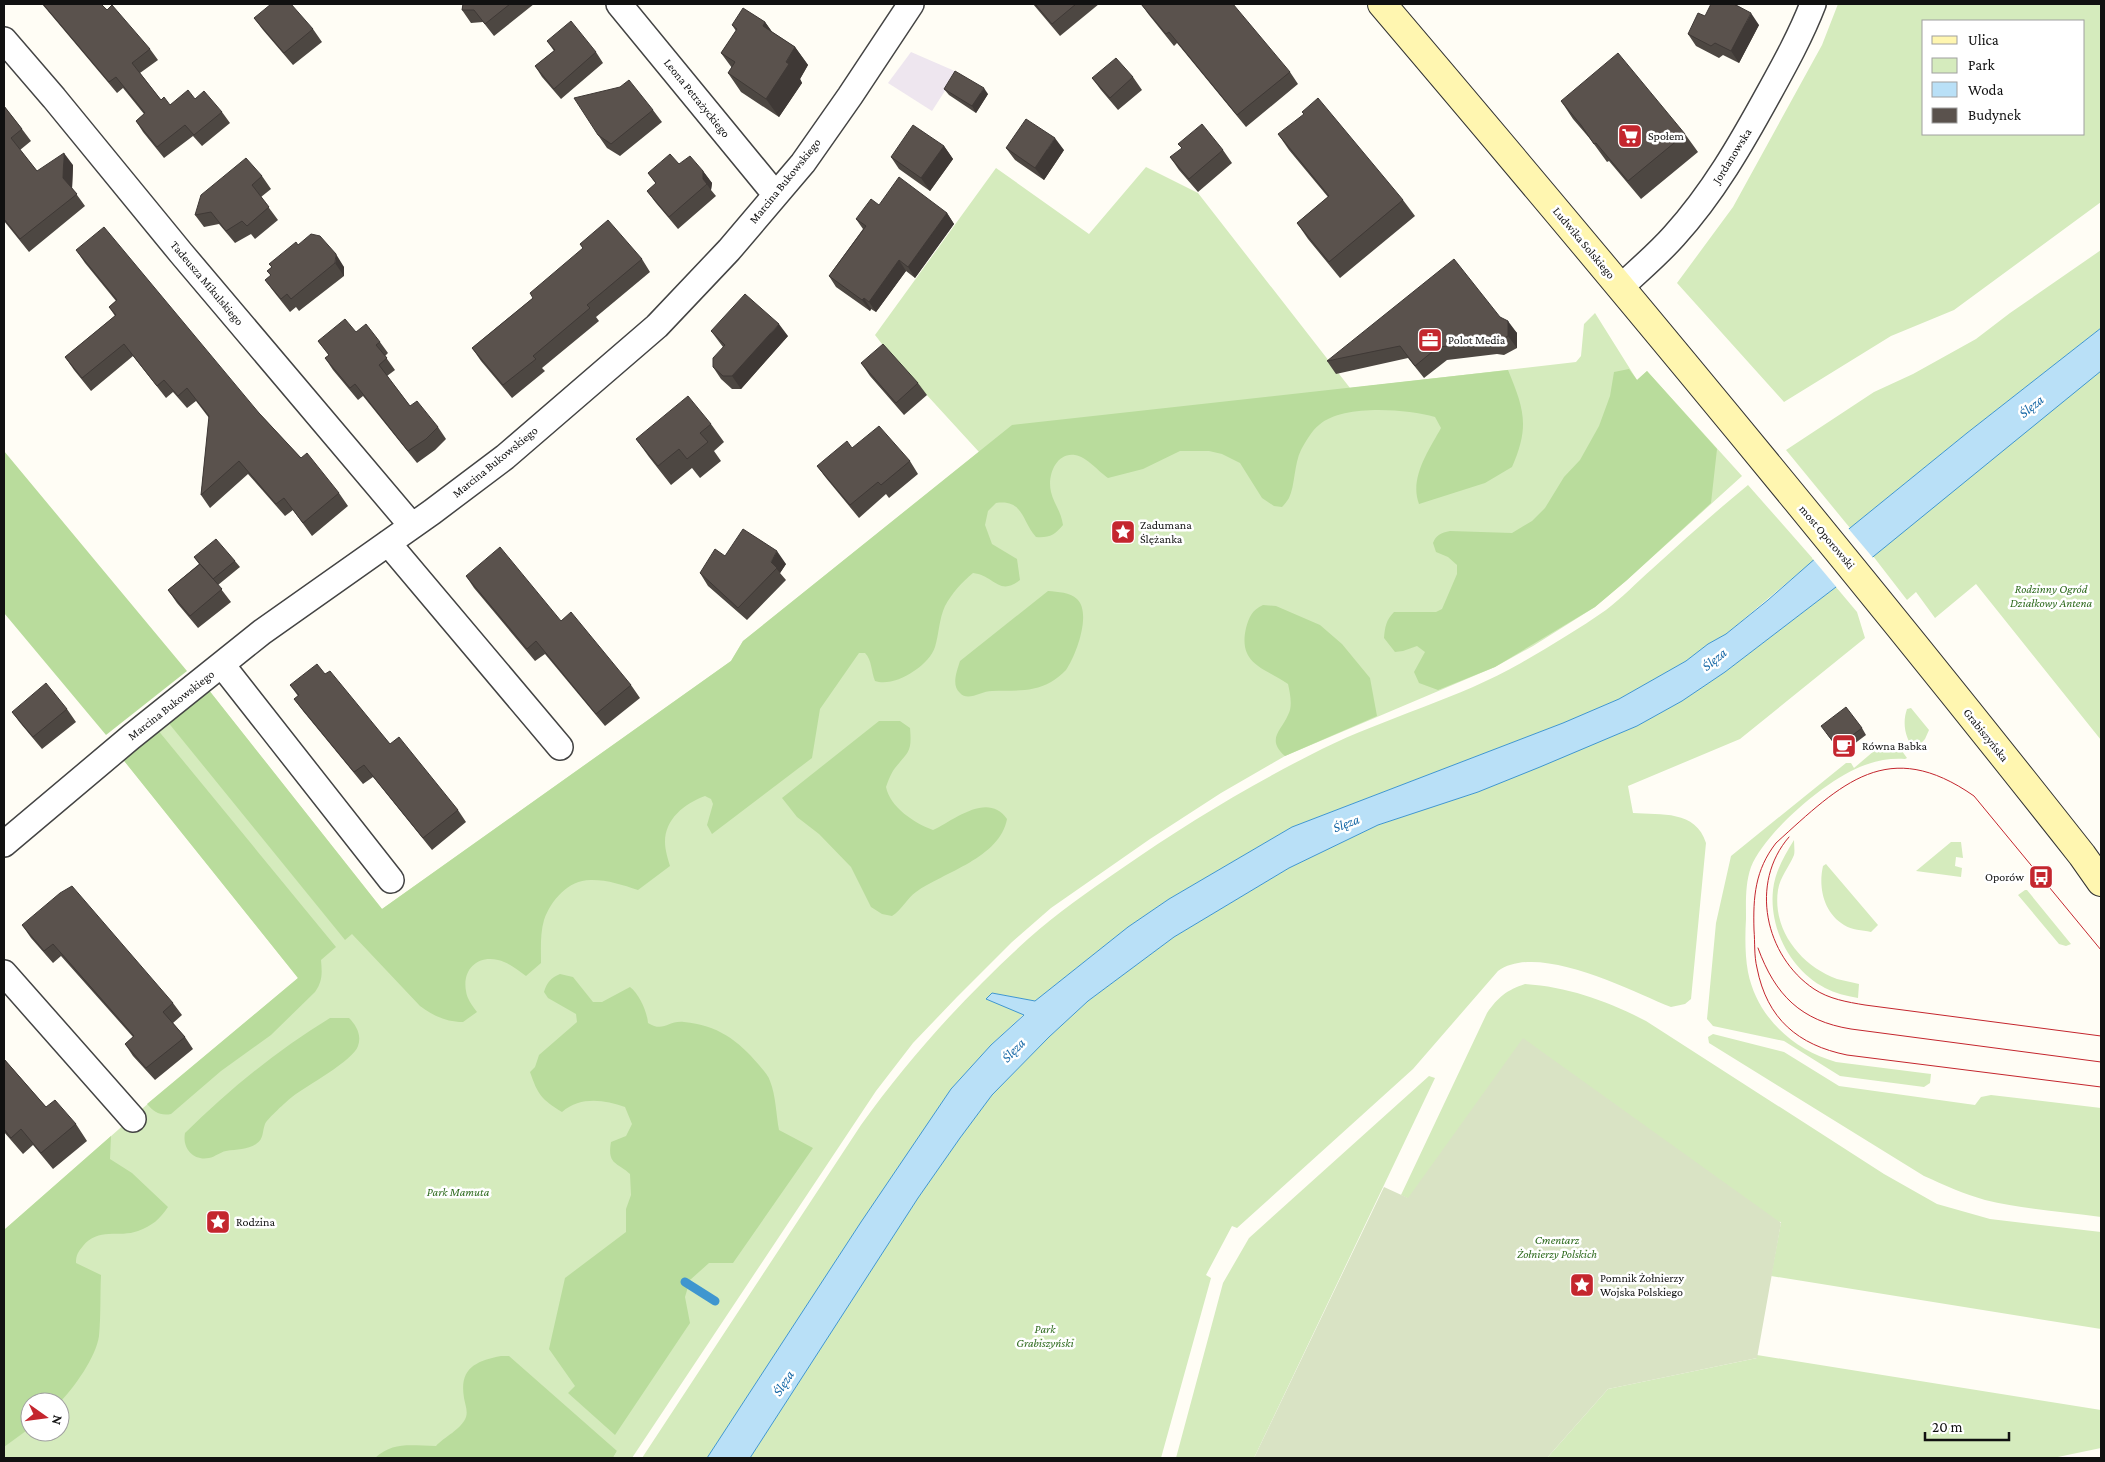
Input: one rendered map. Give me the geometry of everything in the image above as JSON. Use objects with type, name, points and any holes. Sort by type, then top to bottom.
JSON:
[{"type":"main road","name":"Ludwika Solskiego","points":[[1382,4],[1621,286],[1678,359],[1783,484]]},
{"type":"main road","name":"most Oporowski","points":[[1783,484],[1870,590]]},
{"type":"main road","name":"Grabiszyńska","points":[[1870,590],[2029,787],[2101,882]]},
{"type":"street","name":"Marcina Bukowskiego","points":[[4,844],[131,737],[262,632],[412,526],[505,457],[657,326],[729,250],[803,163],[911,4]]},
{"type":"street","name":"Jordanowska","points":[[1621,286],[1674,236],[1721,176],[1736,153],[1776,79],[1808,18],[1813,4]]},
{"type":"street","name":"Leona Petrażyckiego","points":[[623,5],[775,194]]},
{"type":"street","name":"Tadeusza Mikulskiego","points":[[4,40],[412,526]]},
{"type":"street","points":[[388,543],[560,747]]},
{"type":"street","points":[[222,665],[391,880]]},
{"type":"street","points":[[4,973],[133,1119]]},
{"type":"shaded area","points":[[911,52],[957,72],[932,111],[888,83]]},
{"type":"green space","points":[[1838,4],[2101,4],[2101,202],[1954,310],[1891,336],[1784,402],[1677,283],[1733,207],[1822,45]]},
{"type":"green space","name":"Park Mamuta","points":[[1146,167],[1198,193],[1350,388],[1576,362],[1581,356],[1584,324],[1595,313],[1637,380],[1647,371],[1742,476],[1595,607],[1533,646],[1495,667],[1285,756],[1221,793],[1150,839],[1051,908],[1012,942],[913,1043],[876,1091],[632,1458],[613,1458],[617,1451],[598,1458],[4,1458],[4,1230],[143,1108],[298,978],[121,757],[208,689],[382,909],[731,661],[743,641],[979,452],[892,357],[875,335],[996,168],[1089,234]]},
{"type":"green space","points":[[2101,250],[2101,328],[1850,528],[1786,450],[1874,392],[1913,374],[1976,339]]},
{"type":"green space","points":[[1629,369],[1637,380],[1647,371],[1717,449],[1711,503],[1595,607],[1495,667],[1438,690],[1419,683],[1414,672],[1425,652],[1417,646],[1395,652],[1384,638],[1384,634],[1385,627],[1394,612],[1436,612],[1442,609],[1457,574],[1457,565],[1448,557],[1436,552],[1433,543],[1437,536],[1450,531],[1512,533],[1532,521],[1545,508],[1564,477],[1580,460],[1599,426],[1610,396],[1614,372]]},
{"type":"green space","points":[[1508,370],[1518,396],[1523,418],[1521,440],[1512,467],[1485,483],[1419,504],[1417,494],[1418,474],[1441,428],[1435,417],[1408,412],[1392,410],[1359,411],[1330,418],[1316,427],[1301,450],[1291,493],[1282,507],[1274,506],[1262,498],[1240,463],[1222,454],[1209,451],[1180,451],[1143,469],[1108,478],[1079,456],[1068,455],[1063,457],[1054,466],[1050,479],[1051,492],[1063,525],[1057,531],[1045,537],[1036,537],[1021,513],[1012,505],[996,503],[988,511],[985,525],[992,544],[1017,559],[1020,580],[1013,585],[1001,586],[986,577],[973,573],[958,588],[945,606],[941,616],[935,647],[931,654],[926,661],[910,674],[892,681],[875,681],[867,656],[865,653],[859,653],[820,709],[812,758],[712,834],[707,825],[713,804],[711,799],[705,796],[683,808],[672,819],[666,834],[665,842],[670,866],[638,890],[615,883],[592,880],[576,883],[562,892],[551,905],[544,920],[541,963],[526,976],[505,962],[491,959],[478,962],[469,970],[465,983],[466,991],[477,1012],[463,1022],[440,1018],[430,1013],[420,1006],[352,934],[345,940],[167,721],[208,689],[382,909],[731,661],[743,641],[1012,425]]},
{"type":"green space","name":"Rodzinny Ogród Działkowy Antena","points":[[2101,370],[2101,740],[1976,584],[1935,618],[1916,592],[1907,600],[1873,556]]},
{"type":"green space","points":[[4,451],[187,671],[106,735],[4,613]]},
{"type":"green space","points":[[1748,485],[1814,560],[1726,634],[1708,644],[1686,661],[1619,699],[1563,723],[1292,827],[1169,899],[1128,927],[1035,1001],[992,993],[987,998],[1024,1014],[991,1045],[951,1089],[861,1222],[707,1458],[642,1458],[861,1125],[899,1075],[939,1028],[1028,939],[1073,902],[1145,852],[1245,790],[1322,749],[1497,676],[1575,631],[1612,605]]},
{"type":"green space","name":"Park Grabiszyński","points":[[1836,587],[1857,612],[1865,638],[1740,739],[1628,786],[1633,813],[1676,816],[1686,820],[1701,832],[1706,843],[1691,999],[1685,1004],[1671,1007],[1608,980],[1559,965],[1536,962],[1515,964],[1498,971],[1413,1069],[1237,1228],[1232,1226],[1206,1275],[1211,1278],[1161,1458],[750,1458],[918,1198],[960,1138],[992,1095],[1049,1037],[1088,1001],[1174,937],[1289,868],[1378,825],[1478,792],[1637,726],[1682,701],[1725,672]]},
{"type":"green space","points":[[1048,591],[1071,595],[1081,605],[1083,624],[1081,634],[1074,655],[1066,670],[1051,682],[1037,688],[988,691],[971,696],[960,693],[955,682],[960,661]]},
{"type":"green space","points":[[1263,605],[1276,606],[1320,625],[1342,644],[1370,678],[1377,716],[1285,756],[1276,745],[1276,740],[1290,712],[1291,700],[1288,684],[1262,668],[1249,657],[1244,640],[1248,620]]},
{"type":"green space","points":[[1911,708],[1929,730],[1925,739],[1915,750],[1907,736],[1905,725],[1905,714],[1907,709]]},
{"type":"green space","points":[[879,721],[900,721],[910,728],[909,751],[894,770],[886,787],[892,801],[911,819],[933,830],[971,810],[990,808],[999,811],[1007,819],[1002,833],[983,854],[916,892],[892,916],[882,914],[871,907],[851,867],[819,834],[797,817],[782,798]]},
{"type":"green space","points":[[157,729],[336,947],[321,960],[321,980],[315,992],[271,1035],[221,1071],[171,1114],[158,1113],[147,1104],[298,978],[121,757]]},
{"type":"green space","points":[[1890,744],[1899,747],[1907,758],[1870,763],[1850,771],[1834,781],[1800,807],[1758,853],[1749,873],[1747,886],[1746,959],[1753,988],[1760,1003],[1768,1017],[1792,1040],[1820,1057],[1836,1062],[1931,1074],[1930,1083],[1924,1087],[1840,1076],[1784,1041],[1713,1026],[1707,1019],[1716,923],[1731,856],[1846,763],[1851,763],[1854,768],[1881,745]]},
{"type":"green space","points":[[1794,840],[1794,855],[1778,890],[1777,905],[1785,932],[1801,956],[1812,965],[1837,979],[1859,984],[1858,998],[1825,988],[1813,980],[1792,959],[1778,933],[1773,904],[1774,883],[1780,864]]},
{"type":"green space","points":[[1951,842],[1961,842],[1963,858],[1956,857],[1955,866],[1962,868],[1961,877],[1916,871]]},
{"type":"green space","points":[[1826,864],[1878,925],[1871,932],[1847,927],[1837,920],[1827,907],[1821,883],[1823,866]]},
{"type":"green space","points":[[2027,890],[2071,944],[2066,946],[2059,944],[2018,895]]},
{"type":"green space","points":[[560,974],[573,977],[593,1002],[602,1002],[630,987],[642,1003],[648,1023],[653,1026],[662,1027],[684,1022],[707,1026],[735,1041],[751,1056],[769,1079],[774,1093],[779,1130],[813,1148],[733,1263],[709,1263],[690,1280],[685,1297],[690,1323],[615,1435],[568,1393],[575,1386],[549,1349],[565,1278],[626,1232],[626,1209],[631,1195],[630,1174],[614,1162],[610,1155],[611,1142],[626,1136],[632,1124],[625,1107],[593,1101],[577,1103],[562,1112],[549,1104],[541,1096],[530,1072],[535,1067],[539,1055],[577,1022],[576,1014],[548,998],[544,992],[550,981]]},
{"type":"green space","points":[[1525,984],[1557,988],[1587,996],[1617,1007],[1646,1021],[1884,1174],[1937,1204],[1990,1219],[2101,1232],[2101,1329],[1771,1276],[1781,1222],[1407,1198],[1401,1195],[1487,1013],[1503,995]]},
{"type":"green space","points":[[330,1018],[349,1018],[358,1030],[358,1046],[348,1059],[292,1097],[282,1106],[267,1121],[262,1138],[253,1146],[224,1152],[209,1158],[198,1157],[190,1152],[185,1144],[185,1133],[254,1071],[291,1043]]},
{"type":"green space","points":[[1713,1034],[1784,1052],[1839,1086],[1975,1105],[1981,1097],[1991,1095],[2101,1108],[2101,1217],[2028,1208],[1985,1200],[1924,1176],[1709,1043],[1708,1037]]},
{"type":"green space","name":"Cmentarz Żołnierzy Polskich","points":[[1523,1038],[1781,1223],[1757,1358],[1608,1389],[1547,1458],[1254,1458],[1384,1187],[1408,1198]]},
{"type":"green space","points":[[1429,1076],[1435,1078],[1254,1458],[1176,1458],[1223,1283],[1249,1238]]},
{"type":"green space","points":[[111,1136],[110,1159],[132,1173],[168,1207],[155,1222],[143,1229],[131,1233],[95,1237],[89,1240],[80,1250],[76,1263],[101,1275],[99,1336],[94,1353],[78,1381],[69,1392],[20,1392],[20,1435],[4,1447],[4,1230]]},
{"type":"green space","points":[[1757,1355],[2101,1410],[2101,1448],[2053,1458],[1547,1458],[1608,1389],[1757,1358]]},
{"type":"green space","points":[[509,1356],[617,1451],[613,1458],[375,1458],[396,1447],[411,1445],[436,1446],[457,1429],[466,1417],[467,1410],[463,1388],[467,1373],[471,1368],[484,1360]]},
{"type":"water","name":"Ślęza","points":[[2101,328],[2101,371],[1836,587],[1725,672],[1682,701],[1637,726],[1478,792],[1378,825],[1289,868],[1174,937],[1088,1001],[1049,1037],[992,1095],[960,1138],[918,1198],[750,1458],[707,1458],[861,1222],[951,1089],[991,1045],[1024,1015],[986,999],[992,993],[1035,1001],[1128,927],[1169,899],[1292,827],[1563,723],[1619,699],[1686,661],[1708,644],[1726,634],[1850,528]]},
{"type":"pier","points":[[1847,527],[1874,559],[1838,589],[1812,558]]},
{"type":"building","points":[[43,4],[101,4],[107,10],[112,5],[150,49],[132,63],[161,100],[164,97],[170,105],[188,90],[195,99],[204,91],[222,112],[194,135],[185,125],[157,147],[136,121],[145,113],[116,77],[109,82]]},
{"type":"building","points":[[271,4],[291,4],[313,29],[284,53],[254,18]]},
{"type":"building","points":[[463,4],[510,4],[485,24],[474,10],[462,10]]},
{"type":"building","points":[[1035,4],[1076,4],[1052,24]]},
{"type":"building","points":[[1141,4],[1233,4],[1290,72],[1237,115],[1169,32],[1166,34]]},
{"type":"building","points":[[1711,4],[1734,4],[1751,13],[1731,51],[1715,43],[1711,46],[1688,34],[1698,13],[1705,16]]},
{"type":"building","points":[[743,8],[765,22],[763,26],[795,47],[786,62],[789,64],[766,99],[728,73],[735,62],[721,53],[737,29],[732,25]]},
{"type":"building","points":[[571,21],[596,52],[554,89],[535,66],[555,50],[547,41]]},
{"type":"building","name":"Społem","points":[[1618,53],[1685,134],[1628,181],[1596,143],[1594,144],[1561,101]]},
{"type":"building","points":[[1116,58],[1133,77],[1110,98],[1092,78]]},
{"type":"building","points":[[955,71],[984,88],[972,106],[944,89]]},
{"type":"building","points":[[629,80],[653,110],[611,144],[598,135],[574,98],[620,87]]},
{"type":"building","points":[[1318,98],[1403,200],[1329,262],[1297,223],[1329,196],[1278,134],[1304,114],[1302,112]]},
{"type":"building","points":[[4,106],[22,129],[11,138],[37,171],[64,153],[63,178],[77,194],[20,239],[4,219]]},
{"type":"building","points":[[1026,119],[1055,138],[1035,168],[1006,148]]},
{"type":"building","points":[[1202,124],[1223,150],[1189,179],[1170,157],[1182,148],[1178,144]]},
{"type":"building","points":[[913,125],[944,146],[921,178],[891,157]]},
{"type":"building","points":[[670,154],[679,164],[690,156],[703,171],[703,179],[707,184],[669,217],[647,191],[656,183],[648,173]]},
{"type":"building","points":[[246,158],[262,176],[252,185],[269,207],[247,226],[242,221],[226,231],[211,212],[195,215],[201,195]]},
{"type":"building","points":[[899,177],[947,213],[908,267],[899,260],[869,302],[864,298],[862,300],[829,276],[866,226],[856,219],[871,199],[879,205]]},
{"type":"building","points":[[608,220],[642,259],[587,305],[590,308],[533,356],[536,359],[503,385],[472,348],[533,298],[530,293],[583,248],[580,244]]},
{"type":"building","points":[[104,227],[259,413],[301,458],[307,453],[339,493],[303,523],[284,498],[276,504],[239,461],[201,495],[209,416],[187,388],[178,396],[164,380],[157,386],[124,344],[82,378],[65,357],[116,315],[109,307],[117,300],[76,250]]},
{"type":"building","points":[[311,234],[320,236],[336,254],[335,263],[291,299],[287,294],[281,299],[265,280],[271,275],[267,271],[272,267],[269,264],[296,242],[298,245]]},
{"type":"building","points":[[1454,259],[1500,317],[1508,321],[1508,336],[1496,343],[1488,342],[1438,347],[1415,366],[1400,346],[1327,361]]},
{"type":"building","points":[[745,294],[779,324],[732,376],[723,376],[713,367],[713,358],[725,345],[711,331]]},
{"type":"building","points":[[345,319],[356,332],[366,324],[380,342],[376,345],[387,358],[379,365],[410,406],[417,401],[438,427],[426,439],[408,451],[355,384],[350,388],[325,358],[329,355],[318,341]]},
{"type":"building","points":[[883,344],[918,383],[896,403],[861,363]]},
{"type":"building","points":[[688,396],[711,424],[700,433],[708,442],[687,459],[679,449],[658,466],[636,439]]},
{"type":"building","points":[[879,426],[910,461],[881,485],[878,482],[850,505],[817,466],[847,441],[852,448]]},
{"type":"building","points":[[743,529],[777,551],[771,562],[777,568],[738,608],[700,573],[715,549],[725,556]]},
{"type":"building","points":[[216,539],[235,561],[213,579],[194,557]]},
{"type":"building","points":[[500,547],[561,621],[571,612],[631,685],[596,714],[536,641],[527,649],[466,576]]},
{"type":"building","points":[[200,564],[222,589],[190,616],[168,590]]},
{"type":"building","points":[[317,664],[325,674],[330,671],[390,744],[399,737],[458,810],[423,838],[364,765],[354,772],[294,699],[299,695],[290,685]]},
{"type":"building","points":[[46,683],[67,709],[33,737],[12,712]]},
{"type":"building","points":[[1846,707],[1862,728],[1837,747],[1821,726]]},
{"type":"building","points":[[72,886],[173,1003],[163,1012],[185,1037],[146,1068],[125,1044],[134,1036],[53,944],[44,951],[22,925],[60,893]]},
{"type":"building","points":[[4,1059],[46,1107],[55,1100],[76,1124],[41,1153],[21,1129],[11,1138],[4,1129]]},
{"type":"waterway","points":[[685,1282],[715,1301]]},
{"type":"tram line","points":[[2101,950],[1974,796],[1944,778],[1916,770],[1891,769],[1868,774],[1845,786],[1823,802],[1776,843],[1764,863],[1755,895],[1756,963],[1762,986],[1768,1002],[1777,1015],[1787,1027],[1800,1037],[1829,1050],[1847,1055],[2101,1087]]},
{"type":"tram line","points":[[1789,837],[1777,855],[1769,876],[1766,897],[1768,918],[1774,939],[1784,958],[1797,975],[1814,989],[1832,998],[1865,1005],[2101,1036]]},
{"type":"tram line","points":[[1758,948],[1773,979],[1792,1003],[1818,1020],[1833,1025],[1851,1029],[2101,1062]]},
{"type":"place","name":"Społem","points":[[1630,136]]},
{"type":"place","name":"Polot Media","points":[[1430,340]]},
{"type":"place","name":"Zadumana Ślężanka","points":[[1123,532]]},
{"type":"place","name":"Równa Babka","points":[[1844,746]]},
{"type":"place","name":"Oporów","points":[[2041,877]]},
{"type":"place","name":"Rodzina","points":[[218,1222]]},
{"type":"place","name":"Pomnik Żołnierzy Wojska Polskiego","points":[[1582,1285]]}]
